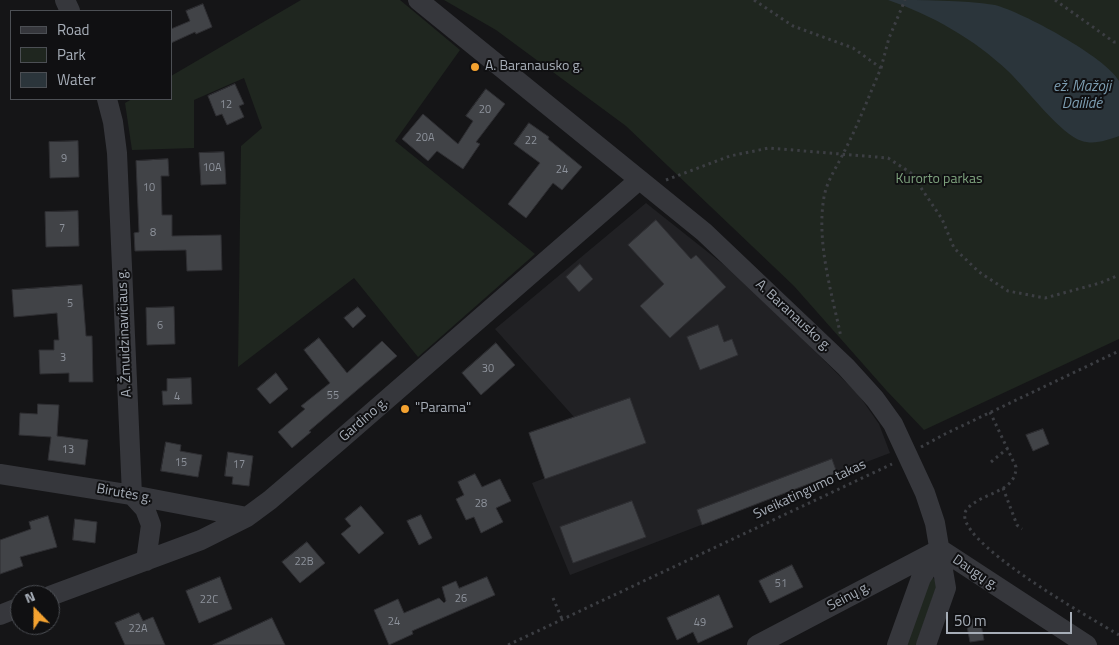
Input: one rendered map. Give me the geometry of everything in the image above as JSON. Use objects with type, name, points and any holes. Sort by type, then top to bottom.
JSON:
[{"type":"street","name":"A. Baranausko g.","points":[[418,0],[704,232],[846,366],[914,448],[925,493],[935,523],[946,588],[926,645]]},
{"type":"street","name":"A. Žmuidzinavičiaus g.","points":[[107,100],[113,122],[117,153],[132,495]]},
{"type":"street","name":"Gardino g.","points":[[60,592],[201,540],[248,517],[647,186]]},
{"type":"street","name":"Birutės g.","points":[[0,474],[132,495],[248,517]]},
{"type":"street","points":[[132,495],[145,509],[151,525],[146,561]]},
{"type":"street","points":[[897,645],[921,578],[940,549]]},
{"type":"street","name":"Seinų g.","points":[[757,645],[940,549]]},
{"type":"street","name":"Daugų g.","points":[[940,549],[1087,645]]},
{"type":"path","points":[[754,0],[793,26],[854,48],[881,68]]},
{"type":"path","points":[[843,346],[822,234],[824,197],[833,170],[844,153],[881,68],[889,38],[905,0]]},
{"type":"path","points":[[1055,0],[1114,42],[1119,42]]},
{"type":"path","points":[[647,186],[730,156],[769,148],[888,158],[911,172],[942,219],[954,248],[979,272],[1008,291],[1045,298],[1100,283],[1119,275]]},
{"type":"path","name":"Sveikatingumo takas","points":[[508,645],[885,467],[914,448],[1119,351]]},
{"type":"path","points":[[990,412],[1016,466],[1016,475],[1008,485],[976,502],[966,510],[964,517],[972,532],[994,555],[1016,571],[1119,635]]},
{"type":"path","points":[[991,462],[1008,448]]},
{"type":"path","points":[[1003,488],[1017,526],[1022,529]]},
{"type":"path","points":[[553,598],[562,619]]},
{"type":"shaded area","points":[[646,203],[743,280],[858,394],[879,424],[890,453],[570,575],[532,483],[545,478],[529,433],[574,417],[495,329]]},
{"type":"green space","points":[[301,0],[400,0],[460,50],[395,141],[535,254],[418,357],[354,278],[238,367],[241,146],[262,128],[244,78],[194,100],[194,148],[132,150],[125,103],[130,100],[172,100],[172,75]]},
{"type":"green space","name":"Kurorto parkas","points":[[444,0],[1119,0],[1119,339],[924,430],[794,286],[626,126],[496,30]]},
{"type":"green space","points":[[933,578],[938,582],[916,645],[904,645],[927,583]]},
{"type":"water","name":"ež. Mažoji Dailidė","points":[[888,0],[955,1],[995,5],[1024,16],[1081,48],[1111,71],[1119,81],[1119,136],[1096,142],[1082,141],[1074,137],[1054,121],[1008,71],[967,38],[921,13]]},
{"type":"building","points":[[203,4],[212,27],[172,43],[172,29],[190,21],[186,11]]},
{"type":"building","points":[[235,84],[244,104],[239,106],[244,117],[227,125],[222,114],[216,116],[208,96]]},
{"type":"building","points":[[486,89],[505,104],[476,142],[480,144],[463,169],[437,151],[428,161],[402,139],[423,114],[458,144],[473,121],[466,116]]},
{"type":"building","points":[[529,123],[549,137],[548,139],[582,167],[562,190],[553,183],[526,218],[508,204],[540,163],[514,144]]},
{"type":"building","points":[[78,141],[79,177],[50,178],[49,142]]},
{"type":"building","points":[[224,152],[226,184],[201,185],[199,153]]},
{"type":"building","points":[[168,159],[169,176],[161,176],[162,215],[172,215],[172,236],[221,235],[222,270],[187,271],[186,250],[135,251],[134,233],[139,232],[136,161]]},
{"type":"building","points":[[78,211],[79,246],[46,247],[45,212]]},
{"type":"building","points":[[656,220],[691,259],[696,255],[726,287],[670,338],[640,306],[664,284],[628,245]]},
{"type":"building","points":[[580,264],[593,279],[579,292],[566,277]]},
{"type":"building","points":[[82,285],[86,336],[92,336],[93,382],[69,382],[69,373],[40,374],[39,350],[54,350],[54,340],[59,340],[57,313],[14,317],[12,290]]},
{"type":"building","points":[[174,307],[175,344],[147,345],[146,308]]},
{"type":"building","points":[[358,307],[366,316],[353,328],[344,318]]},
{"type":"building","points":[[718,325],[724,342],[732,339],[738,355],[700,370],[687,337]]},
{"type":"building","points":[[319,338],[347,373],[382,341],[397,356],[309,431],[311,432],[292,448],[278,432],[305,409],[301,406],[330,383],[304,350]]},
{"type":"building","points":[[496,343],[515,365],[481,395],[462,373]]},
{"type":"building","points":[[276,373],[288,389],[270,404],[257,389]]},
{"type":"building","points":[[191,378],[192,404],[163,405],[162,391],[167,391],[167,379]]},
{"type":"building","points":[[630,398],[646,443],[545,479],[529,433]]},
{"type":"building","points":[[38,404],[59,405],[57,436],[88,440],[85,465],[48,460],[51,437],[19,435],[20,413],[37,414]]},
{"type":"building","points":[[1043,429],[1049,444],[1033,451],[1026,435]]},
{"type":"building","points":[[166,442],[181,445],[180,451],[202,455],[198,477],[161,471]]},
{"type":"building","points":[[228,452],[253,456],[249,486],[232,484],[233,477],[225,476]]},
{"type":"building","points":[[832,459],[837,473],[702,525],[697,510]]},
{"type":"building","points":[[475,474],[482,487],[500,479],[511,501],[496,508],[503,522],[481,533],[474,517],[466,520],[456,499],[464,495],[458,482]]},
{"type":"building","points":[[632,501],[646,537],[573,563],[560,527]]},
{"type":"building","points":[[361,506],[384,533],[359,554],[341,534],[351,526],[345,519]]},
{"type":"building","points":[[421,515],[432,538],[419,545],[407,521]]},
{"type":"building","points":[[48,516],[57,547],[20,557],[23,566],[0,574],[0,540],[31,529],[29,522]]},
{"type":"building","points":[[75,519],[97,522],[95,543],[73,540]]},
{"type":"building","points":[[307,542],[325,563],[300,583],[282,562]]},
{"type":"building","points":[[792,565],[803,587],[770,603],[759,581]]},
{"type":"building","points":[[220,577],[232,609],[199,623],[186,591]]},
{"type":"building","points":[[487,577],[495,595],[412,631],[413,634],[389,645],[374,610],[398,599],[404,613],[439,598],[444,603],[446,601],[442,587],[456,581],[459,588]]},
{"type":"building","points":[[719,595],[733,627],[698,643],[693,632],[677,640],[667,618]]},
{"type":"building","points":[[139,613],[143,621],[153,617],[165,645],[125,645],[115,623]]},
{"type":"building","points":[[272,618],[285,645],[213,645]]},
{"type":"building","points":[[980,619],[984,640],[970,642],[966,621]]},
{"type":"place","name":"A. Baranausko g.","points":[[475,67]]},
{"type":"place","name":"\"Parama\"","points":[[405,409]]}]
